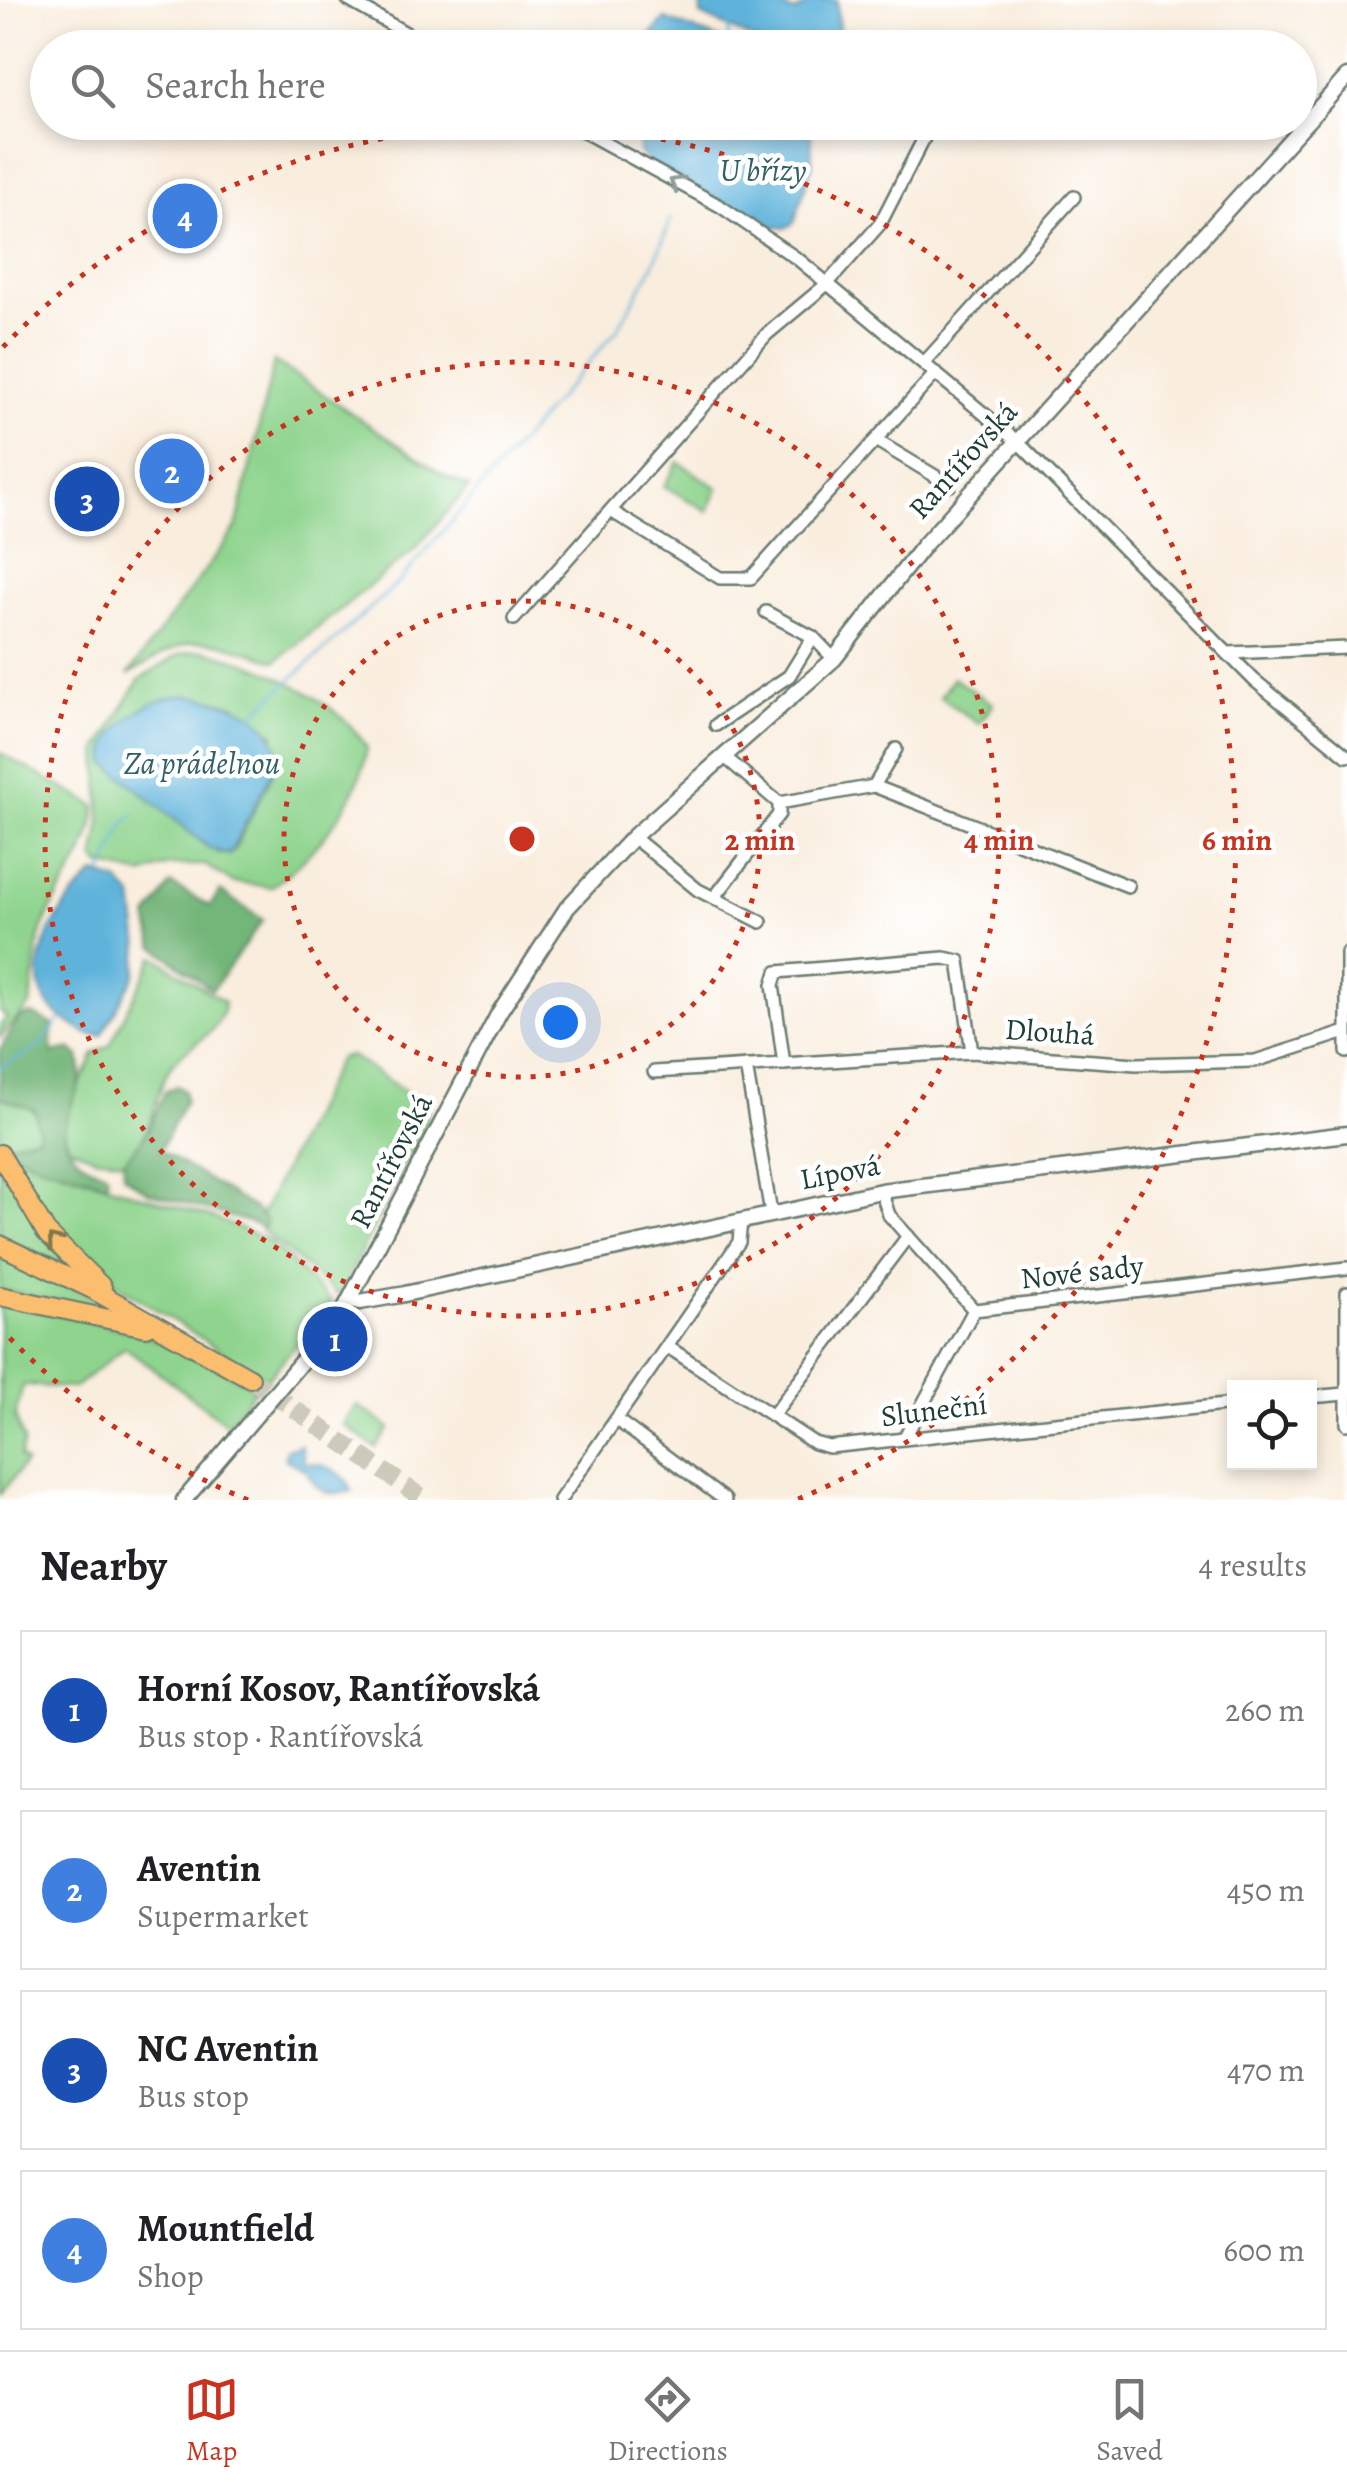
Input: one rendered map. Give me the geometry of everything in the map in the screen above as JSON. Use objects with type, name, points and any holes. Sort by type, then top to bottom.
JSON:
[{"type":"main road","points":[[0,1154],[54,1242],[125,1306]]},
{"type":"main road","points":[[0,1245],[125,1306],[250,1378]]},
{"type":"main road","points":[[0,1296],[116,1318],[206,1351]]},
{"type":"street","points":[[348,0],[400,30]]},
{"type":"street","name":"Rantířovská","points":[[1317,109],[1347,77]]},
{"type":"street","points":[[598,140],[760,232],[924,363],[1018,442],[1254,680],[1347,756]]},
{"type":"street","points":[[514,618],[766,334],[826,284],[880,224],[923,140]]},
{"type":"street","name":"Rantířovská","points":[[184,1500],[325,1337],[350,1300],[520,976],[566,908],[633,838],[834,659],[924,545],[1288,140]]},
{"type":"street","points":[[924,363],[1074,196]]},
{"type":"street","points":[[612,512],[720,578],[745,580],[764,569],[936,373]]},
{"type":"street","points":[[877,440],[950,485]]},
{"type":"street","points":[[766,612],[813,637],[834,659]]},
{"type":"street","points":[[716,724],[789,676],[813,637]]},
{"type":"street","points":[[1228,653],[1347,648]]},
{"type":"street","points":[[874,786],[896,748]]},
{"type":"street","points":[[726,758],[779,804]]},
{"type":"street","points":[[779,804],[874,786],[1128,886]]},
{"type":"street","points":[[714,898],[778,814],[779,804]]},
{"type":"street","points":[[633,838],[714,898],[761,922]]},
{"type":"street","points":[[1347,953],[1347,1052]]},
{"type":"street","points":[[784,1064],[773,984],[777,972],[944,958],[960,961],[972,1052]]},
{"type":"street","name":"Dlouhá","points":[[654,1072],[972,1052],[1136,1064],[1254,1062],[1346,1032]]},
{"type":"street","points":[[746,1066],[771,1214]]},
{"type":"street","name":"Lípová","points":[[350,1300],[400,1295],[881,1191],[1347,1134]]},
{"type":"street","points":[[881,1191],[889,1214],[974,1310],[972,1321],[916,1411],[905,1437]]},
{"type":"street","points":[[560,1500],[739,1242],[741,1220]]},
{"type":"street","points":[[773,1416],[908,1236]]},
{"type":"street","name":"Nové sady","points":[[974,1310],[1347,1268]]},
{"type":"street","points":[[1347,1292],[1347,1424]]},
{"type":"street","name":"Sluneční","points":[[668,1346],[825,1446],[1227,1405]]},
{"type":"street","points":[[1317,1396],[1345,1394]]},
{"type":"street","points":[[618,1420],[725,1500]]},
{"type":"green space","points":[[274,361],[445,476],[469,487],[415,549],[276,661],[230,646],[199,642],[170,650],[128,675],[236,528]]},
{"type":"green space","points":[[678,462],[718,488],[708,511],[664,486]]},
{"type":"green space","points":[[201,650],[270,673],[317,698],[354,730],[367,748],[355,788],[332,826],[303,860],[271,887],[232,882],[205,865],[169,865],[142,875],[101,865],[94,859],[101,822],[98,750],[139,680],[178,655]],"holes":[[[185,695],[235,705],[274,734],[272,775],[233,852],[221,854],[106,763],[112,734]]]},
{"type":"green space","points":[[953,678],[993,704],[979,724],[940,697]]},
{"type":"green space","points":[[0,753],[96,806],[88,841],[43,927],[30,1005],[0,1037],[0,1025],[7,1018],[0,1011]]},
{"type":"green space","points":[[171,884],[210,906],[220,891],[263,920],[212,990],[154,946],[148,917]]},
{"type":"green space","points":[[154,956],[224,1002],[223,1012],[214,1028],[169,1070],[136,1149],[124,1161],[95,1157],[69,1146],[63,1131],[70,1106],[94,1054],[110,1045]]},
{"type":"green space","points":[[32,1014],[52,1024],[52,1053],[71,1049],[79,1057],[79,1085],[65,1122],[65,1134],[79,1159],[107,1174],[108,1183],[35,1163],[10,1149],[11,1143],[39,1136],[35,1110],[0,1097],[0,1049],[20,1017]]},
{"type":"green space","points":[[351,1056],[428,1107],[427,1121],[339,1296],[261,1229],[258,1221],[339,1058]]},
{"type":"green space","points":[[177,1086],[184,1091],[185,1101],[160,1150],[255,1209],[265,1220],[265,1227],[148,1192],[123,1175],[124,1161],[147,1133],[165,1092]]},
{"type":"green space","points":[[0,1097],[30,1107],[39,1117],[39,1136],[17,1141],[27,1160],[214,1218],[268,1240],[332,1302],[266,1380],[88,1266],[62,1240],[0,1142]]},
{"type":"green space","points":[[0,1166],[72,1267],[70,1269],[0,1237]]},
{"type":"green space","points":[[0,1253],[127,1315],[0,1290]]},
{"type":"green space","points":[[0,1305],[133,1332],[191,1355],[256,1389],[227,1424],[125,1347],[74,1388],[23,1385],[15,1417],[24,1441],[20,1457],[26,1462],[0,1494]]},
{"type":"green space","points":[[357,1405],[390,1428],[376,1448],[343,1424]]},
{"type":"water","points":[[701,0],[759,0],[795,12],[813,0],[837,0],[839,30],[733,30],[701,15]]},
{"type":"water","points":[[665,19],[694,30],[655,30]]},
{"type":"water","name":"U břízy","points":[[639,140],[811,140],[812,164],[794,223],[785,228],[767,226],[648,162],[639,152]]},
{"type":"water","name":"Za prádelnou","points":[[185,695],[246,711],[268,730],[275,743],[279,759],[229,855],[209,848],[106,763],[107,744],[131,717],[162,700]]},
{"type":"water","points":[[95,874],[118,881],[133,897],[139,948],[135,975],[102,1035],[87,1034],[49,1005],[40,987],[39,967],[53,926]]},
{"type":"water","points":[[301,1445],[304,1463],[332,1470],[344,1478],[352,1491],[324,1491],[307,1471],[285,1459],[286,1449]]},
{"type":"waterway","points":[[729,30],[730,26]]},
{"type":"waterway","points":[[252,715],[398,583],[617,330],[654,264],[671,218]]},
{"type":"waterway","points":[[102,874],[124,824],[134,814]]},
{"type":"waterway","points":[[0,1068],[40,1046],[61,1018]]},
{"type":"tunnel","points":[[250,1378],[425,1500]]},
{"type":"place","name":"Mountfield","points":[[185,216]]},
{"type":"place","name":"Aventin","points":[[172,471]]},
{"type":"place","name":"NC Aventin","points":[[87,499]]},
{"type":"place","name":"Horní Kosov, Rantířovská","points":[[335,1339]]}]
